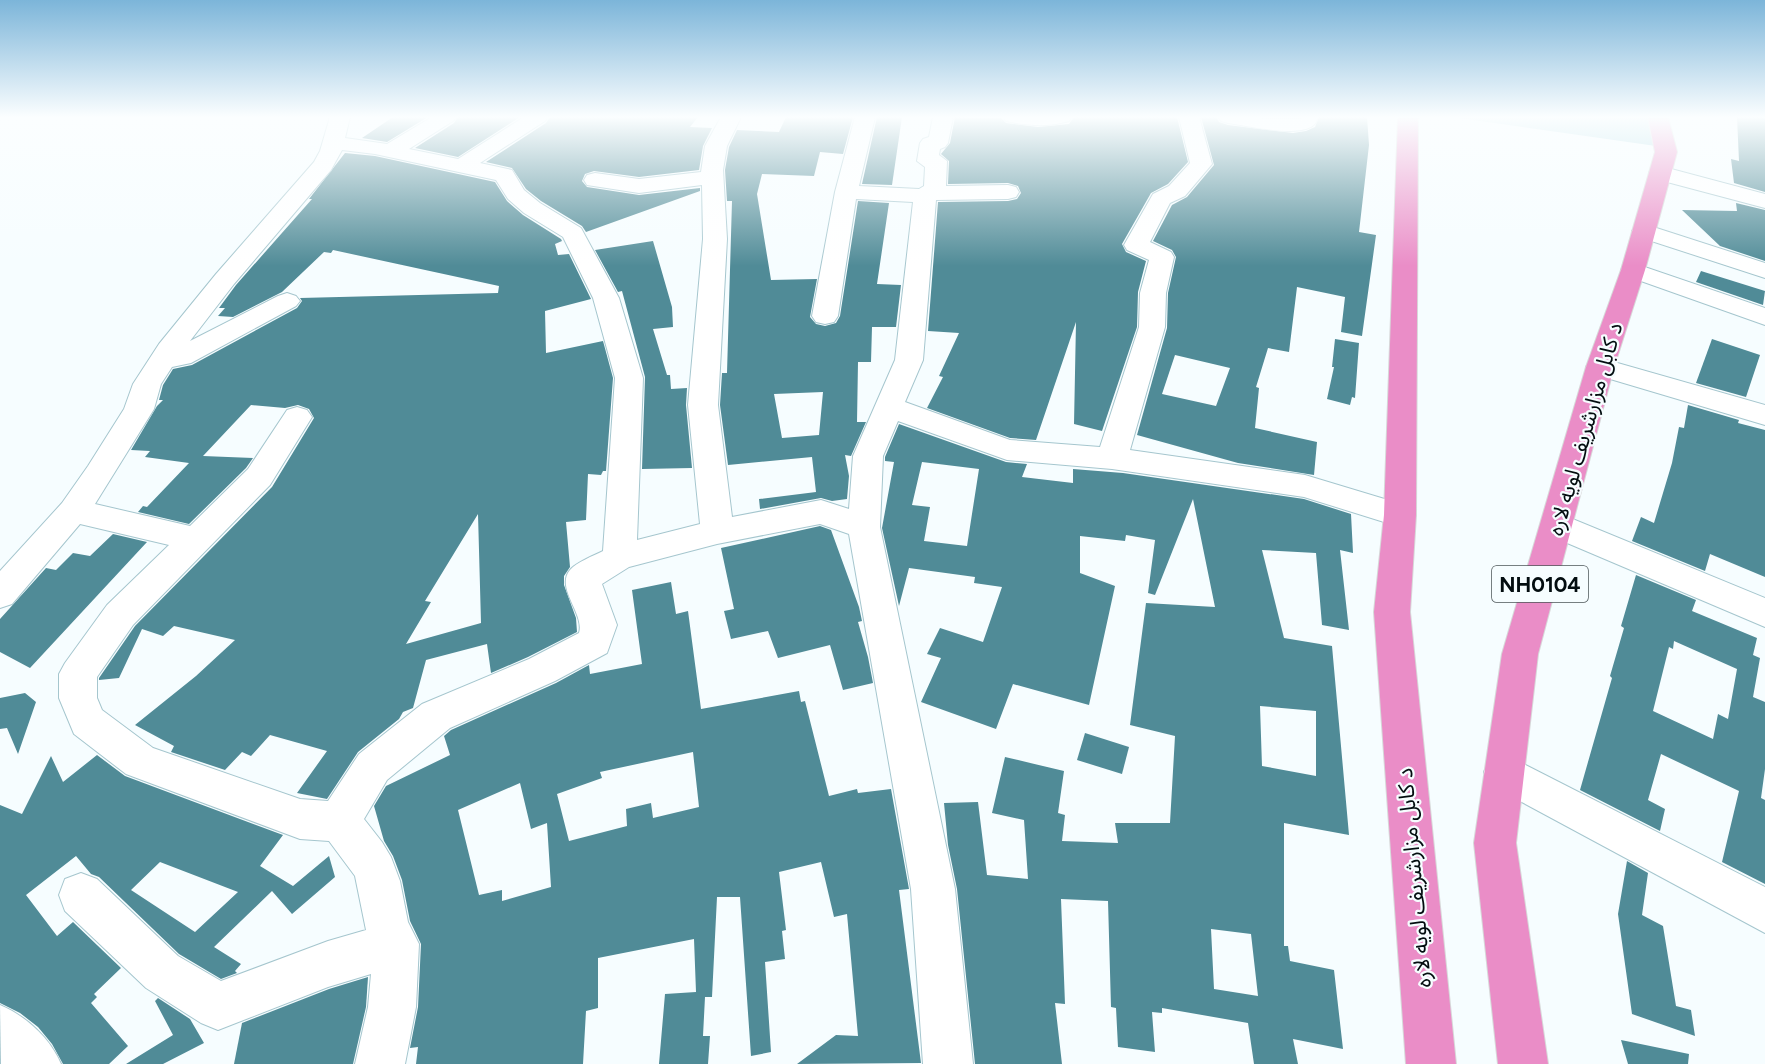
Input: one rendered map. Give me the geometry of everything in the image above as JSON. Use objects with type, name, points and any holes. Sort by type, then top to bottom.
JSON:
[{"type":"highway","name":"د کابل مزارشریف لویه لاره","points":[[1407,167],[1400,515],[1392,612],[1431,1064]]},
{"type":"highway","name":"د کابل مزارشریف لویه لاره","points":[[1523,1064],[1495,843],[1520,654],[1558,525],[1600,367],[1633,270],[1662,167]]},
{"type":"street","points":[[0,594],[73,511],[99,474],[139,409],[147,384],[163,359],[225,279],[322,167]]},
{"type":"street","points":[[464,167],[504,175],[516,194],[532,208],[573,233],[606,298],[629,378],[619,557]]},
{"type":"street","points":[[713,167],[715,239],[703,405],[717,532]]},
{"type":"street","points":[[825,316],[852,167]]},
{"type":"street","points":[[926,194],[934,189],[936,167]]},
{"type":"street","points":[[1112,458],[1152,327],[1153,292],[1162,257],[1136,245],[1161,199],[1177,191],[1199,167]]},
{"type":"street","points":[[1660,173],[1765,201]]},
{"type":"street","points":[[595,180],[639,186],[712,177]]},
{"type":"street","points":[[846,192],[926,194],[1008,192]]},
{"type":"street","points":[[926,194],[909,360],[868,456],[864,527],[933,889],[948,1064]]},
{"type":"street","points":[[1644,231],[1765,271]]},
{"type":"street","points":[[1633,270],[1765,317]]},
{"type":"street","points":[[163,359],[181,357],[287,302]]},
{"type":"street","points":[[1600,367],[1765,415]]},
{"type":"street","points":[[889,406],[1007,450],[1112,458],[1305,486],[1400,515]]},
{"type":"street","points":[[297,417],[259,477],[120,615],[78,674],[78,698],[88,722],[140,761],[300,819],[339,822],[361,846],[378,880],[387,932],[396,944],[392,1006],[380,1064]]},
{"type":"street","points":[[73,511],[194,539]]},
{"type":"street","points":[[339,822],[373,767],[436,716],[542,670],[594,642],[599,625],[587,597],[583,579],[619,557],[717,532],[821,512],[864,527]]},
{"type":"street","points":[[1558,525],[1765,613]]},
{"type":"street","points":[[1504,772],[1765,911]]},
{"type":"street","points":[[81,895],[162,972],[218,1006],[328,964],[396,944]]},
{"type":"street","points":[[0,1029],[36,1064]]},
{"type":"building","points":[[334,167],[424,167],[495,182],[507,201],[523,215],[561,239],[562,241],[555,244],[558,255],[569,254],[591,299],[545,311],[546,353],[603,341],[613,378],[606,471],[603,471],[601,475],[588,474],[586,520],[566,522],[570,567],[564,576],[564,585],[576,618],[577,632],[491,673],[487,644],[426,660],[413,708],[403,712],[399,719],[358,752],[327,799],[297,793],[327,751],[270,735],[251,756],[242,752],[225,770],[171,752],[174,746],[135,725],[196,676],[235,640],[174,626],[163,636],[142,629],[119,678],[99,680],[135,626],[272,487],[314,418],[309,409],[298,405],[285,408],[251,405],[203,456],[253,458],[246,468],[189,524],[138,512],[143,506],[147,507],[189,463],[145,457],[150,451],[131,450],[157,406],[163,400],[159,400],[163,385],[173,369],[192,365],[297,308],[302,301],[300,298],[498,293],[499,286],[333,250],[331,253],[324,252],[282,292],[233,317],[218,316],[225,308],[219,308],[236,285],[312,199],[309,199]],"holes":[[[478,514],[481,623],[406,644],[431,602],[425,601]]]},
{"type":"building","points":[[506,167],[700,167],[699,170],[639,177],[594,171],[585,174],[582,181],[587,187],[639,195],[700,188],[700,191],[586,232],[582,226],[526,189],[512,168]]},
{"type":"building","points":[[726,167],[816,167],[814,176],[762,174],[757,194],[771,280],[817,279],[810,317],[816,324],[825,326],[836,323],[840,316],[858,201],[889,203],[877,284],[901,285],[896,327],[872,327],[871,362],[858,362],[857,422],[866,422],[851,456],[845,455],[849,476],[847,499],[832,501],[821,498],[760,509],[759,499],[816,492],[812,457],[728,465],[720,405],[722,373],[727,373],[732,201],[727,201]],"holes":[[[823,392],[819,435],[782,438],[774,394]]]},
{"type":"building","points":[[866,167],[895,167],[892,185],[862,184]]},
{"type":"building","points":[[949,167],[1184,167],[1168,184],[1151,193],[1122,244],[1126,252],[1146,261],[1138,292],[1137,327],[1102,431],[1074,424],[1076,322],[1036,440],[1010,438],[927,408],[943,377],[939,376],[959,333],[928,331],[938,202],[1008,201],[1017,199],[1021,193],[1018,186],[1008,183],[948,184]]},
{"type":"building","points":[[1213,167],[1367,167],[1359,232],[1376,235],[1362,336],[1341,332],[1345,297],[1297,287],[1289,352],[1268,348],[1256,387],[1259,388],[1255,428],[1317,442],[1314,475],[1238,463],[1137,435],[1167,328],[1168,293],[1176,257],[1172,250],[1153,241],[1172,205],[1187,197]],"holes":[[[1175,355],[1230,368],[1216,406],[1162,394]]]},
{"type":"building","points":[[1732,167],[1765,167],[1765,192],[1734,183]]},
{"type":"building","points":[[1736,203],[1765,210],[1765,261],[1720,246],[1682,210],[1737,211]]},
{"type":"building","points":[[653,241],[672,307],[673,327],[653,329],[667,375],[670,375],[671,389],[687,388],[686,405],[692,468],[642,469],[645,377],[622,291],[618,292],[595,250]]},
{"type":"building","points":[[1701,271],[1765,291],[1763,305],[1696,282]]},
{"type":"building","points":[[1335,339],[1359,343],[1355,398],[1352,397],[1350,405],[1327,399],[1334,367],[1332,367]]},
{"type":"building","points":[[1712,339],[1760,355],[1746,397],[1696,383]]},
{"type":"building","points":[[1688,405],[1765,430],[1765,577],[1710,554],[1705,571],[1632,541],[1641,517],[1654,523],[1672,463],[1679,427],[1684,428]]},
{"type":"building","points":[[899,424],[1006,462],[1027,464],[1022,477],[1073,483],[1073,469],[1123,473],[1304,499],[1351,514],[1353,553],[1340,550],[1349,630],[1322,625],[1316,553],[1262,550],[1284,638],[1332,646],[1349,835],[1284,823],[1284,946],[1288,946],[1290,961],[1334,970],[1343,1049],[1293,1039],[1298,1064],[1254,1064],[1248,1023],[1162,1008],[1162,1013],[1152,1012],[1155,1052],[1118,1047],[1116,1008],[1111,1007],[1108,901],[1061,899],[1065,1004],[1055,1003],[1062,1064],[975,1064],[957,889],[948,845],[944,803],[978,802],[987,875],[1028,879],[1024,820],[992,813],[1005,757],[1064,771],[1058,813],[1065,815],[1062,841],[1118,843],[1115,823],[1170,823],[1175,736],[1130,725],[1146,603],[1215,607],[1193,499],[1155,595],[1148,593],[1155,540],[1126,535],[1125,541],[1080,536],[1080,573],[1115,586],[1089,705],[1013,684],[996,729],[921,702],[941,658],[927,654],[940,628],[983,642],[1002,587],[974,583],[975,577],[909,568],[899,606],[882,528],[894,462],[885,461]],"holes":[[[922,462],[979,469],[967,546],[924,541],[930,507],[912,505]],[[1260,706],[1316,711],[1316,776],[1262,766]],[[1211,929],[1251,934],[1258,996],[1214,989]]]},
{"type":"building","points":[[820,526],[831,530],[859,607],[862,621],[858,622],[873,683],[843,690],[830,645],[778,658],[768,631],[731,639],[724,611],[734,609],[721,548]]},
{"type":"building","points":[[113,534],[147,542],[30,668],[0,652],[0,619],[46,568],[56,570],[73,553],[90,556]]},
{"type":"building","points":[[1636,575],[1696,600],[1692,611],[1757,638],[1753,655],[1760,658],[1753,697],[1765,702],[1765,769],[1761,798],[1765,800],[1765,884],[1722,862],[1739,791],[1661,754],[1648,800],[1665,809],[1660,831],[1580,790],[1612,678],[1610,676],[1624,628],[1621,626]],"holes":[[[1674,641],[1737,669],[1728,719],[1718,714],[1713,739],[1653,711],[1669,647],[1673,649]]]},
{"type":"building","points":[[671,582],[676,614],[688,611],[701,709],[799,691],[801,702],[805,701],[829,796],[857,789],[858,793],[891,789],[909,889],[899,890],[921,1063],[797,1064],[836,1035],[858,1036],[847,914],[834,917],[821,862],[779,872],[786,930],[782,931],[785,959],[765,962],[771,1052],[751,1056],[740,897],[717,897],[712,997],[705,997],[703,1036],[710,1036],[708,1064],[659,1064],[665,994],[696,992],[694,939],[598,958],[598,1008],[586,1011],[583,1064],[416,1064],[418,1047],[410,1048],[418,1007],[421,944],[410,921],[402,880],[393,856],[384,841],[374,806],[386,786],[450,755],[444,736],[451,730],[556,683],[589,665],[590,674],[642,664],[632,590]],"holes":[[[693,752],[699,807],[653,818],[651,803],[626,809],[627,826],[569,841],[557,794],[602,778],[600,772]],[[520,783],[531,829],[547,823],[551,887],[502,901],[502,890],[479,895],[458,810]]]},
{"type":"building","points":[[25,693],[36,702],[18,754],[7,728],[0,729],[0,698]]},
{"type":"building","points":[[1085,733],[1129,747],[1122,774],[1077,760]]},
{"type":"building","points":[[97,755],[125,776],[283,835],[260,866],[293,886],[329,856],[335,877],[292,914],[272,891],[214,947],[241,964],[235,971],[237,973],[221,979],[179,954],[99,877],[91,874],[76,856],[26,895],[57,936],[73,922],[121,968],[94,994],[97,997],[91,1003],[128,1046],[109,1064],[63,1064],[52,1044],[38,1027],[20,1013],[0,1003],[0,805],[22,814],[51,756],[63,782]],"holes":[[[160,862],[238,892],[195,932],[131,890]]]},
{"type":"building","points":[[1627,861],[1648,873],[1642,915],[1663,926],[1676,1006],[1691,1010],[1695,1036],[1632,1014],[1618,914]]},
{"type":"building","points":[[368,977],[366,1007],[353,1064],[234,1064],[242,1023],[329,989]]},
{"type":"building","points":[[158,998],[190,1019],[204,1043],[163,1064],[126,1064],[173,1035],[155,1001]]},
{"type":"building","points":[[1621,1040],[1689,1054],[1688,1064],[1628,1064]]}]
